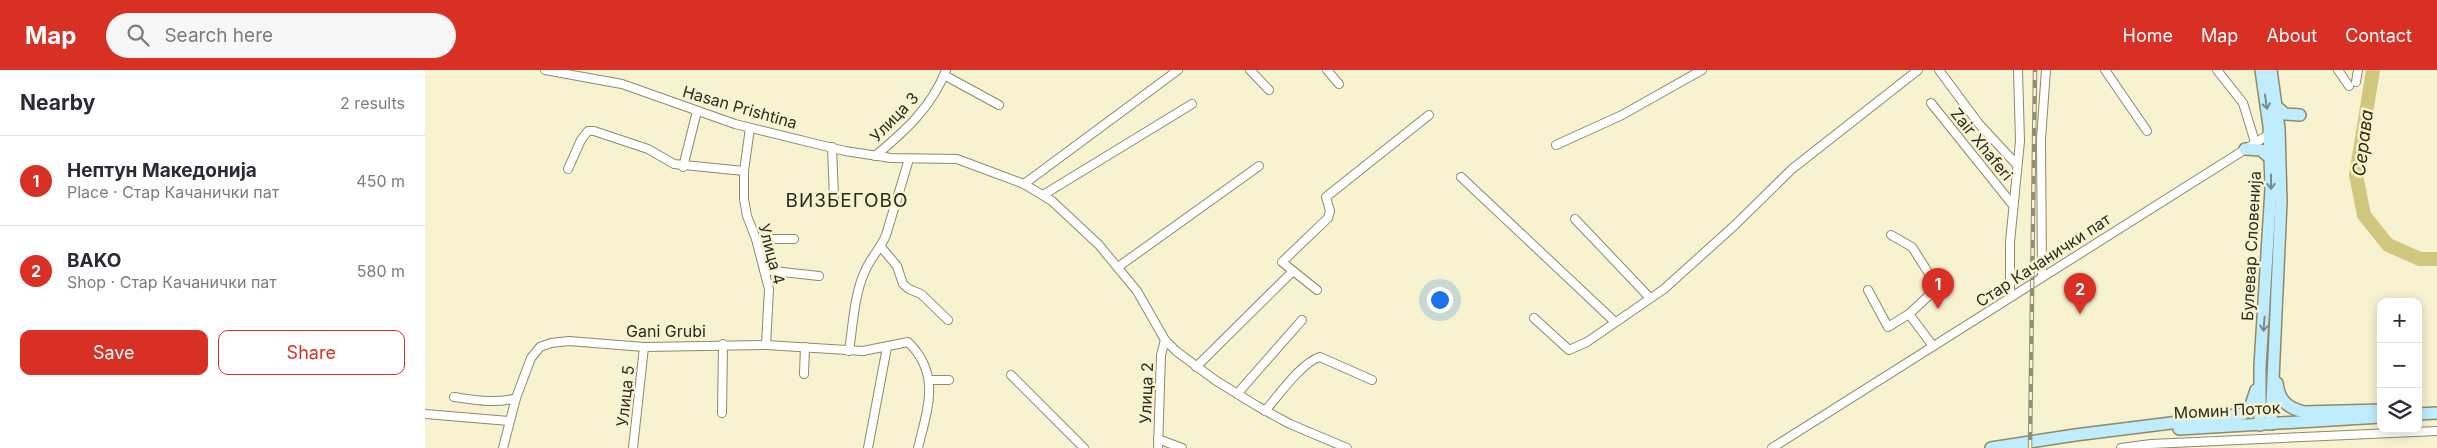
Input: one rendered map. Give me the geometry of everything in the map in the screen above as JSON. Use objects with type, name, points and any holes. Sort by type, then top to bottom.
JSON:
[{"type":"street","name":"Hasan Prishtina","points":[[545,70],[622,84],[750,128],[832,147],[875,156],[909,160],[929,157],[962,160],[1024,184],[1043,195],[1071,217],[1118,267],[1152,314],[1165,340]]},
{"type":"street","points":[[1024,184],[1178,70]]},
{"type":"street","points":[[1250,70],[1269,90]]},
{"type":"street","points":[[1327,70],[1339,84]]},
{"type":"street","points":[[1555,145],[1622,114],[1702,70]]},
{"type":"street","points":[[1533,318],[1569,350],[1587,342],[1664,289],[1735,225],[1792,169],[1919,70]]},
{"type":"street","points":[[1939,70],[1979,124],[2017,165]]},
{"type":"street","points":[[2009,297],[2012,204],[2020,141],[2019,70]]},
{"type":"street","points":[[2042,276],[2041,139],[2047,70]]},
{"type":"street","points":[[2105,70],[2147,131]]},
{"type":"street","points":[[2217,70],[2243,103],[2250,146],[2261,150],[2271,159]]},
{"type":"street","name":"Булевар Словенија","points":[[2261,70],[2274,131],[2281,222],[2266,425]]},
{"type":"street","name":"Булевар Словенија","points":[[2266,425],[2260,366],[2270,233],[2271,159],[2276,106],[2271,70]]},
{"type":"street","points":[[2338,70],[2352,84],[2358,70]]},
{"type":"street","points":[[945,72],[999,105]]},
{"type":"street","name":"Улица 3","points":[[875,156],[920,115],[945,72]]},
{"type":"street","name":"Zair Xhaferi","points":[[1931,103],[2012,204]]},
{"type":"street","points":[[1043,195],[1192,104]]},
{"type":"street","points":[[2276,106],[2285,114],[2300,115]]},
{"type":"street","points":[[683,167],[697,110]]},
{"type":"street","points":[[1317,290],[1291,272],[1282,262],[1328,218],[1330,211],[1325,197],[1429,115]]},
{"type":"street","name":"Улица 4","points":[[750,128],[744,171],[747,216],[756,239],[769,289],[766,345]]},
{"type":"street","points":[[568,169],[581,140],[588,131],[594,131],[649,148],[674,164],[683,167],[744,171]]},
{"type":"street","name":"Стар Качанички пат","points":[[1771,448],[2274,131]]},
{"type":"street","points":[[832,147],[834,198]]},
{"type":"street","points":[[849,351],[861,282],[870,262],[881,247],[909,160]]},
{"type":"street","points":[[1118,267],[1259,166]]},
{"type":"street","points":[[1461,177],[1615,322]]},
{"type":"street","points":[[1575,220],[1650,298]]},
{"type":"street","points":[[2281,222],[2278,393],[2284,402],[2293,409],[2303,412],[2377,410]]},
{"type":"street","points":[[1868,290],[1888,326],[1909,314],[1936,289],[1935,283],[1912,247],[1891,235]]},
{"type":"street","points":[[756,239],[794,239]]},
{"type":"street","points":[[881,247],[897,266],[903,284],[921,294],[948,320]]},
{"type":"street","points":[[764,270],[819,276]]},
{"type":"street","points":[[1196,367],[1291,272]]},
{"type":"street","points":[[1909,314],[1933,346]]},
{"type":"street","points":[[1237,394],[1302,320]]},
{"type":"street","points":[[1165,340],[1196,367],[1237,394],[1290,424],[1347,448]]},
{"type":"street","name":"Улица 2","points":[[1158,448],[1161,355],[1165,340]]},
{"type":"street","name":"Gani Grubi","points":[[503,448],[516,398],[531,358],[541,347],[551,343],[569,341],[643,347],[723,344],[805,347],[849,351],[863,351],[908,342],[919,357],[929,380],[931,392],[918,448]]},
{"type":"street","points":[[722,413],[723,344]]},
{"type":"street","name":"Улица 5","points":[[633,448],[643,347]]},
{"type":"street","points":[[804,374],[805,347]]},
{"type":"street","points":[[868,448],[887,347]]},
{"type":"street","points":[[1265,410],[1313,359],[1320,357],[1371,380]]},
{"type":"street","points":[[1991,448],[2075,434],[2243,414],[2250,408],[2255,398],[2260,366]]},
{"type":"street","points":[[1011,374],[1084,448]]},
{"type":"street","points":[[929,380],[949,380]]},
{"type":"street","points":[[454,397],[485,401],[505,401],[516,398]]},
{"type":"street","points":[[2422,414],[2437,413]]},
{"type":"street","points":[[425,414],[509,421]]},
{"type":"street","name":"Момин Поток","points":[[2075,434],[2266,425],[2377,417]]},
{"type":"street","points":[[2121,448],[2151,444],[2437,431]]},
{"type":"street","points":[[1158,439],[1182,448]]},
{"type":"waterway","name":"Серава","points":[[2373,70],[2356,175],[2364,215],[2388,245],[2420,259],[2437,259]]},
{"type":"railway","points":[[2030,448],[2035,70]]},
{"type":"place","name":"Нептун Македонија","points":[[1938,309]]},
{"type":"place","name":"BAKO","points":[[2080,314]]},
{"type":"district","name":"ВИЗБЕГОВО","points":[[847,200]]}]
